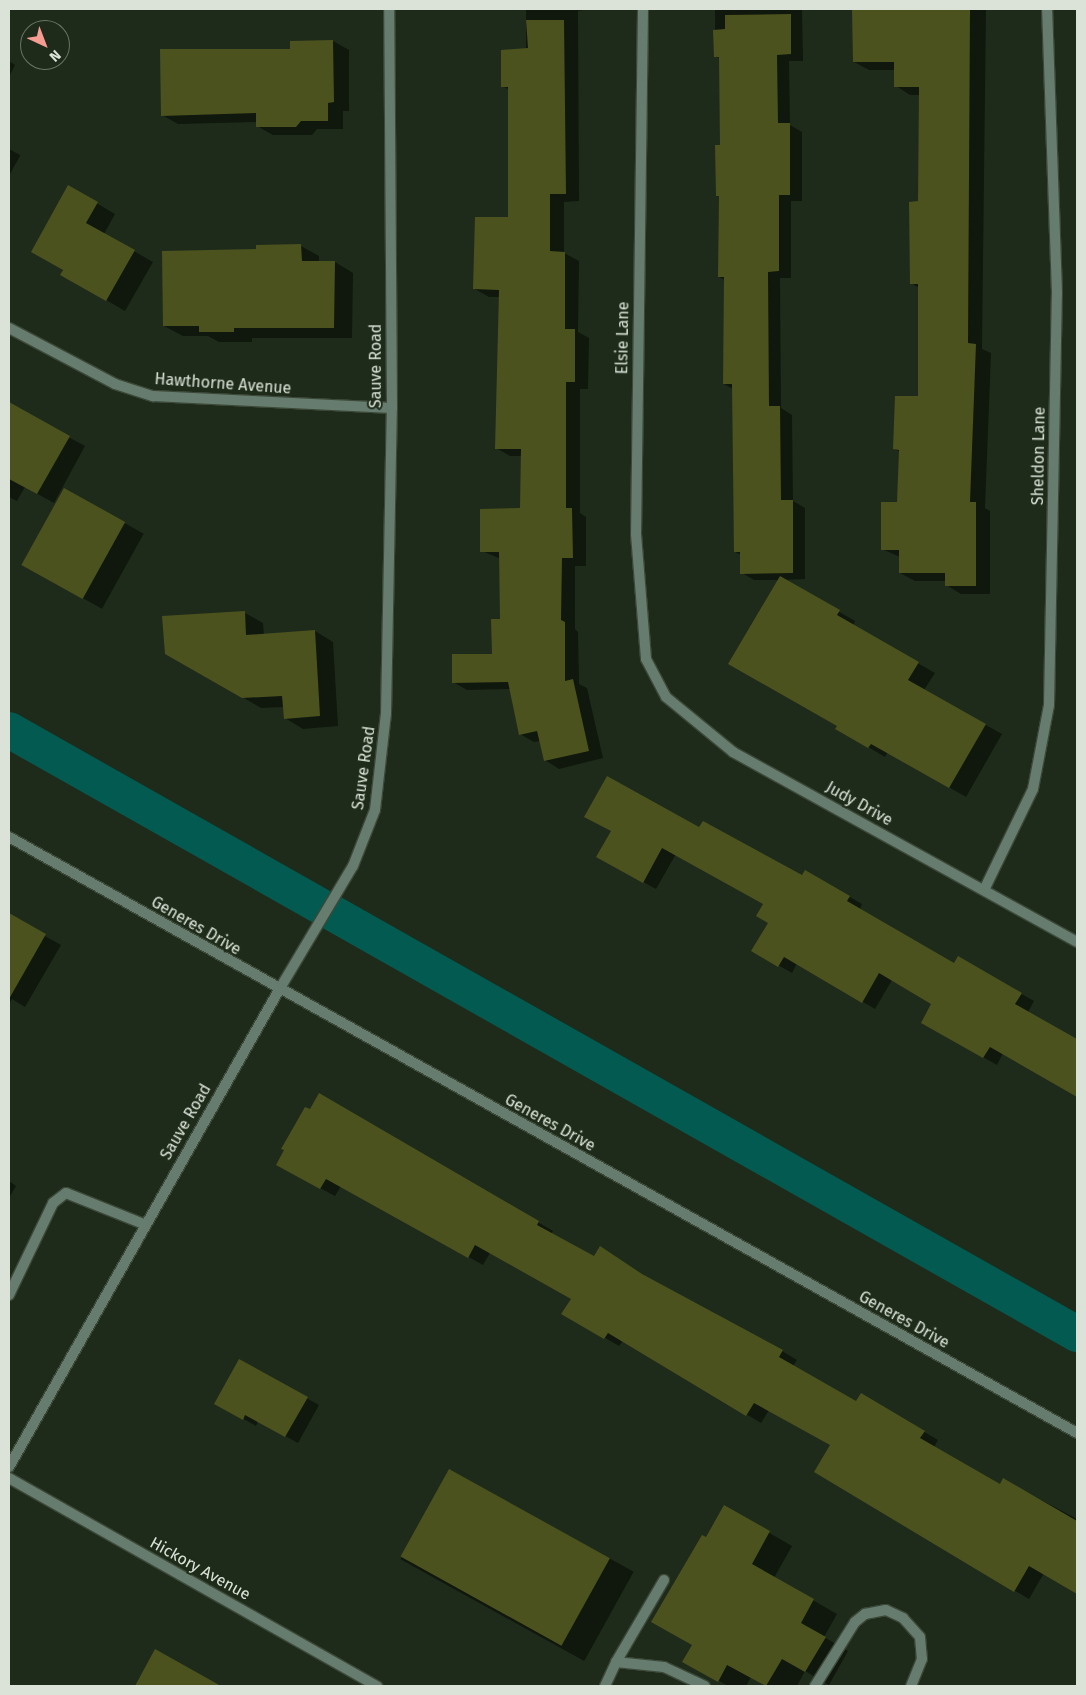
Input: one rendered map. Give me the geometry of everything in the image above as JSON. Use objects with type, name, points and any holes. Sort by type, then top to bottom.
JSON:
[{"type":"street","name":"Sauve Road","points":[[9,1467],[279,990],[352,866],[375,810],[386,714],[392,408],[389,9]]},
{"type":"street","name":"Elsie Lane","points":[[643,9],[636,534],[646,659],[652,664]]},
{"type":"street","name":"Sheldon Lane","points":[[984,890],[1033,789],[1049,705],[1057,293],[1047,9]]},
{"type":"street","name":"Hawthorne Avenue","points":[[9,328],[114,384],[153,396],[392,408]]},
{"type":"street","name":"Judy Drive","points":[[652,664],[666,697],[734,752],[1077,942]]},
{"type":"street","name":"Generes Drive","points":[[9,837],[279,990],[1077,1433]]},
{"type":"street","points":[[9,1295],[53,1203],[66,1193],[146,1225]]},
{"type":"street","name":"Hickory Avenue","points":[[9,1478],[377,1686]]},
{"type":"street","points":[[605,1686],[616,1662],[664,1580]]},
{"type":"street","points":[[815,1686],[855,1622],[865,1614],[886,1610],[903,1618],[920,1637],[922,1659],[911,1686]]},
{"type":"street","points":[[616,1662],[664,1667],[705,1686]]},
{"type":"building","points":[[852,9],[970,9],[968,343],[976,344],[970,502],[976,502],[976,586],[945,586],[945,573],[899,573],[899,550],[881,550],[881,502],[897,502],[899,450],[893,449],[895,396],[918,396],[918,284],[910,284],[909,202],[918,201],[919,87],[894,87],[894,62],[853,62]]},
{"type":"building","points":[[791,14],[791,54],[777,55],[778,123],[790,123],[790,195],[779,195],[779,271],[768,272],[769,406],[780,406],[781,500],[793,500],[793,573],[740,574],[740,552],[734,552],[732,384],[723,384],[724,277],[718,277],[719,196],[716,196],[715,145],[720,145],[719,57],[714,57],[713,30],[725,29],[725,15]]},
{"type":"building","points":[[526,20],[564,20],[566,194],[550,194],[550,251],[565,252],[565,329],[575,329],[575,382],[566,382],[566,508],[572,508],[573,558],[562,558],[561,620],[565,622],[565,681],[573,679],[589,751],[544,761],[537,731],[519,735],[508,682],[452,683],[452,654],[492,654],[491,619],[500,619],[499,552],[480,552],[480,509],[520,508],[521,449],[495,449],[499,290],[473,289],[475,217],[508,217],[508,87],[501,87],[501,50],[528,48]]},
{"type":"building","points":[[333,40],[334,102],[328,103],[328,121],[301,121],[296,127],[256,127],[256,113],[161,116],[160,49],[290,49],[290,41]]},
{"type":"building","points":[[68,185],[98,202],[86,223],[135,250],[106,301],[60,275],[63,270],[31,252]]},
{"type":"building","points":[[301,244],[302,261],[335,261],[334,328],[234,328],[234,332],[199,332],[199,326],[163,326],[162,251],[256,249],[256,245]]},
{"type":"building","points":[[9,402],[70,436],[37,494],[9,479]]},
{"type":"building","points":[[64,488],[125,522],[83,599],[21,565]]},
{"type":"building","points":[[780,576],[840,610],[837,615],[919,662],[908,680],[986,724],[949,788],[871,744],[868,748],[835,729],[837,726],[728,664]]},
{"type":"building","points":[[245,611],[246,635],[315,630],[320,716],[284,719],[282,696],[242,698],[165,654],[162,616]]},
{"type":"building","points":[[607,776],[699,827],[703,821],[802,875],[805,870],[850,896],[847,901],[954,963],[958,956],[1022,993],[1015,1004],[1077,1039],[1077,1097],[990,1047],[983,1058],[921,1023],[931,1004],[879,973],[862,1003],[784,957],[778,967],[751,951],[768,923],[756,916],[763,904],[662,848],[643,883],[596,857],[611,831],[584,817]]},
{"type":"building","points":[[9,913],[46,934],[9,999]]},
{"type":"building","points":[[319,1093],[539,1221],[537,1225],[594,1256],[600,1246],[642,1274],[783,1350],[779,1357],[856,1401],[861,1393],[925,1431],[920,1438],[1000,1484],[1003,1478],[1077,1521],[1077,1594],[1029,1566],[1014,1592],[814,1472],[830,1445],[754,1403],[746,1416],[608,1333],[604,1339],[561,1314],[571,1299],[475,1245],[468,1258],[326,1179],[320,1189],[276,1165],[284,1150],[281,1149],[305,1107],[310,1109]]},
{"type":"building","points":[[239,1359],[308,1397],[285,1437],[245,1415],[243,1420],[214,1404]]},
{"type":"building","points":[[449,1469],[610,1558],[561,1646],[401,1556]]},
{"type":"building","points":[[724,1505],[770,1531],[752,1564],[814,1599],[801,1623],[826,1637],[805,1672],[782,1659],[766,1686],[727,1665],[718,1682],[682,1662],[692,1645],[651,1622],[702,1535],[706,1537]]},
{"type":"building","points":[[155,1649],[221,1686],[135,1686]]},
{"type":"waterway","points":[[9,730],[1077,1334]]}]
